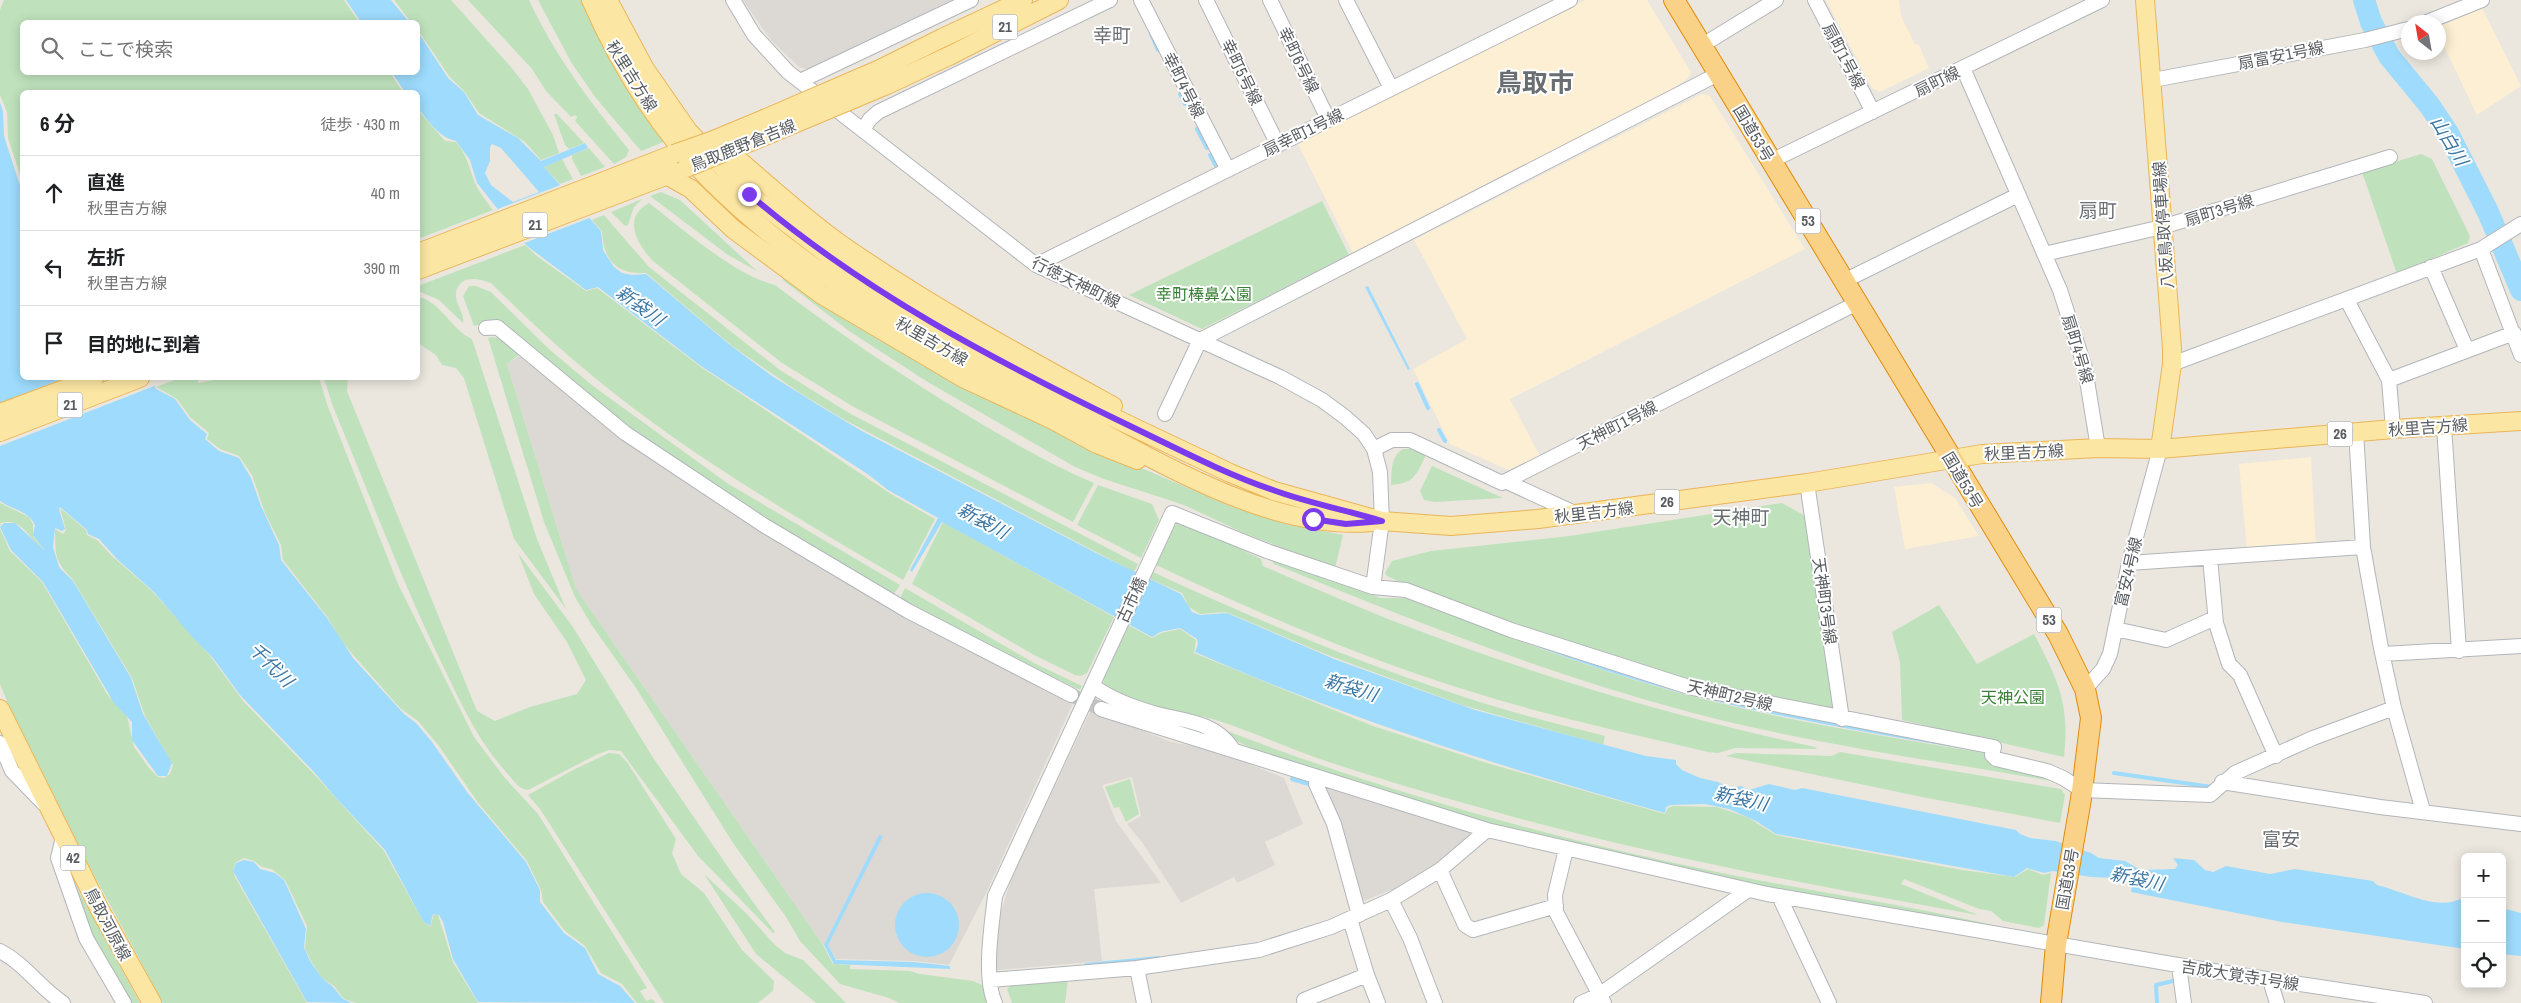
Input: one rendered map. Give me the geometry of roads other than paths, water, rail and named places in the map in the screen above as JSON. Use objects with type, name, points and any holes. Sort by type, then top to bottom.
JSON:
[{"type":"highway","name":"国道53号","points":[[1674,0],[1950,459],[2058,634],[2085,689],[2091,718],[2081,794],[2056,944],[2051,1003]]},
{"type":"main road","name":"秋里吉方線","points":[[591,0],[624,66],[668,131],[710,180],[754,221],[820,270],[936,344],[992,375],[1190,476],[1258,504],[1313,519],[1346,524],[1382,521],[1451,526],[1578,515],[1807,483],[1982,454],[2098,448],[2160,449],[2393,429],[2521,421]]},
{"type":"main road","name":"秋里吉方線","points":[[608,0],[641,62],[688,131],[749,194],[790,228],[883,293],[977,348],[1072,398],[1230,473],[1274,491],[1382,521]]},
{"type":"main road","name":"鳥取鹿野倉吉線","points":[[420,269],[653,175],[681,158],[720,149],[942,38],[1023,0]]},
{"type":"main road","name":"鳥取鹿野倉吉線","points":[[767,126],[887,85],[1060,0]]},
{"type":"main road","name":"八坂鳥取停車場線","points":[[2146,1],[2172,364],[2160,449]]},
{"type":"main road","points":[[720,149],[838,242],[905,287],[1230,473]]},
{"type":"main road","name":"鳥取鹿野倉吉線","points":[[420,252],[653,175],[681,158]]},
{"type":"main road","points":[[653,175],[691,189],[733,229],[822,295],[963,378],[1119,454],[1190,476]]},
{"type":"main road","name":"21","points":[[0,414],[89,380]]},
{"type":"main road","name":"21","points":[[0,432],[135,380]]},
{"type":"main road","name":"鳥取河原線","points":[[0,709],[100,910],[152,1003]]},
{"type":"street","name":"行徳天神町線","points":[[733,0],[754,35],[788,72],[1036,265],[1280,377],[1322,400],[1356,426],[1374,449],[1380,472],[1382,521],[1373,587]]},
{"type":"street","points":[[800,81],[971,0]]},
{"type":"street","points":[[863,130],[870,119],[878,112],[1110,0]]},
{"type":"street","name":"幸町4号線","points":[[1141,0],[1228,170]]},
{"type":"street","name":"幸町5号線","points":[[1206,0],[1278,144]]},
{"type":"street","name":"幸町6号線","points":[[1270,0],[1328,120]]},
{"type":"street","points":[[1346,0],[1391,88]]},
{"type":"street","name":"扇幸町1号線","points":[[1036,265],[1570,0]]},
{"type":"street","points":[[1701,46],[1776,0]]},
{"type":"street","name":"扇町1号線","points":[[1814,0],[1873,112]]},
{"type":"street","name":"扇町線","points":[[1771,161],[2102,0]]},
{"type":"street","points":[[2444,15],[2482,0]]},
{"type":"street","name":"扇富安1号線","points":[[2153,80],[2401,31]]},
{"type":"street","points":[[1844,281],[2018,195],[1963,68]]},
{"type":"street","points":[[1165,414],[1200,340],[1718,74]]},
{"type":"street","name":"扇町3号線","points":[[2044,254],[2162,228],[2390,157]]},
{"type":"street","name":"扇町4号線","points":[[2018,195],[2060,290],[2085,368],[2098,448]]},
{"type":"street","points":[[2172,364],[2481,249],[2521,224]]},
{"type":"street","points":[[2481,249],[2521,355]]},
{"type":"street","points":[[2431,267],[2467,350]]},
{"type":"street","points":[[2347,300],[2389,380],[2393,429]]},
{"type":"street","name":"天神町1号線","points":[[1506,481],[1857,303]]},
{"type":"street","points":[[486,328],[497,327],[625,433],[765,526],[908,611],[1071,695]]},
{"type":"street","points":[[2389,380],[2514,333]]},
{"type":"street","points":[[2444,426],[2459,651]]},
{"type":"street","points":[[2356,432],[2364,547],[2394,708],[2423,811]]},
{"type":"street","points":[[1374,449],[1392,440],[1410,440],[1502,483],[1506,481],[1578,515]]},
{"type":"street","name":"富安4号線","points":[[2085,689],[2103,669],[2110,654],[2129,563],[2160,449]]},
{"type":"street","name":"天神町3号線","points":[[1807,483],[1842,719]]},
{"type":"street","name":"天神町2号線","points":[[1165,527],[1172,513],[1267,550],[1373,587],[1406,590],[1511,630],[1692,688],[1842,719],[1994,747],[1992,755],[1996,759],[2047,771],[2063,778],[2081,794]]},
{"type":"street","name":"古市橋","points":[[995,1003],[991,995],[989,948],[995,896],[1165,527]]},
{"type":"street","points":[[2129,563],[2364,547]]},
{"type":"street","points":[[2210,558],[2215,618],[2229,664],[2240,675],[2276,756]]},
{"type":"street","points":[[2115,629],[2166,640],[2215,618]]},
{"type":"street","points":[[2383,654],[2521,646]]},
{"type":"street","points":[[1095,679],[1106,695],[1155,713],[1200,723],[1227,740],[1232,748]]},
{"type":"street","name":"吉成大覚寺1号線","points":[[1101,708],[1215,745],[1232,748],[1316,778],[1486,830],[1748,890],[2179,966],[2401,1002],[2425,1003]]},
{"type":"street","points":[[2081,794],[2210,795],[2222,782],[2235,773],[2313,738],[2394,708]]},
{"type":"street","points":[[0,743],[12,771],[50,810]]},
{"type":"street","points":[[1316,778],[1319,790],[1334,824],[1367,974],[1378,1003]]},
{"type":"street","points":[[2222,782],[2362,804],[2521,824]]},
{"type":"street","points":[[991,980],[1137,968],[1259,950],[1331,927],[1391,900],[1440,870],[1486,830]]},
{"type":"street","points":[[63,837],[58,858],[86,938],[124,1003]]},
{"type":"street","points":[[1566,849],[1555,895],[1556,912],[1601,999]]},
{"type":"street","points":[[1440,870],[1464,925],[1473,930],[1556,906]]},
{"type":"street","points":[[1581,1003],[1601,999],[1748,890]]},
{"type":"street","points":[[1779,896],[1829,1003]]},
{"type":"street","points":[[1391,900],[1410,938],[1435,1003]]},
{"type":"street","points":[[0,950],[21,964],[63,1003]]},
{"type":"street","points":[[2179,966],[2184,1003]]},
{"type":"street","points":[[1137,968],[1144,1003]]},
{"type":"street","points":[[1305,1003],[1304,1000],[1367,974]]},
{"type":"street","points":[[2274,981],[2272,987],[2277,1003]]},
{"type":"water","points":[[346,0],[391,0],[407,20],[360,20]]},
{"type":"water","name":"新袋川","points":[[420,35],[448,78],[464,92],[478,115],[518,138],[541,161],[585,143],[588,148],[544,167],[601,231],[603,250],[614,267],[622,273],[632,275],[646,274],[730,345],[772,376],[860,430],[1098,554],[1181,594],[1192,612],[1200,615],[1227,613],[1334,659],[1475,710],[1646,756],[1676,760],[1676,764],[1682,770],[1700,778],[1718,782],[1729,788],[1741,786],[1749,790],[1769,784],[1795,790],[1802,788],[2016,830],[2030,838],[2056,841],[2091,853],[2099,858],[2125,861],[2141,870],[2175,869],[2178,865],[2173,858],[2194,860],[2205,870],[2213,872],[2226,866],[2270,874],[2295,869],[2373,881],[2377,885],[2431,902],[2452,902],[2461,898],[2461,948],[2282,922],[2131,892],[2132,884],[2116,878],[2091,877],[2053,871],[2044,873],[2027,868],[2014,877],[1776,834],[1756,821],[1729,809],[1705,804],[1671,805],[1666,807],[1665,813],[1486,760],[1368,721],[1310,699],[1195,652],[1198,644],[1197,639],[1180,628],[1160,632],[1152,637],[942,522],[912,572],[910,570],[938,518],[888,490],[869,475],[701,366],[598,287],[586,290],[527,246],[477,183],[470,160],[456,141],[439,132],[420,111],[420,90],[404,90],[393,75],[420,75]],"holes":[[[492,144],[501,148],[539,192],[513,202],[491,185],[485,173],[490,161],[490,147]]]},
{"type":"water","name":"千代川","points":[[0,102],[3,112],[4,136],[20,186],[20,380],[152,380],[156,389],[175,399],[190,420],[207,434],[205,439],[219,451],[239,458],[251,478],[261,506],[279,545],[281,560],[327,618],[353,658],[404,714],[416,723],[432,742],[467,792],[526,862],[540,890],[540,902],[564,933],[585,948],[598,974],[620,986],[635,1003],[478,1002],[453,959],[443,922],[439,915],[433,914],[430,926],[423,921],[385,850],[240,695],[213,658],[193,638],[154,592],[118,560],[99,539],[88,534],[87,530],[60,507],[65,529],[62,531],[55,528],[53,547],[59,567],[73,581],[131,678],[143,714],[172,763],[167,776],[158,776],[132,740],[132,722],[114,703],[43,582],[11,550],[0,527],[4,523],[15,523],[45,551],[33,535],[35,525],[24,513],[0,501]]},
{"type":"water","points":[[1368,286],[1410,369],[1408,370],[1365,287]]},
{"type":"water","points":[[1417,601],[1595,662],[1983,749],[1982,752],[1831,726],[1682,693],[1648,684],[1515,639]]},
{"type":"water","points":[[879,835],[883,836],[828,945],[836,960],[914,962],[950,966],[950,969],[834,964],[824,945]]},
{"type":"water","points":[[244,860],[254,862],[260,869],[275,873],[284,880],[306,929],[304,947],[310,961],[322,978],[343,999],[352,1003],[307,1002],[233,871],[236,863]]},
{"type":"water","points":[[921,893],[933,893],[950,902],[957,913],[959,925],[957,937],[950,948],[933,957],[921,957],[909,952],[900,943],[895,931],[895,919],[900,907],[909,898]]},
{"type":"water","points":[[2506,909],[2521,913],[2521,956],[2506,954]]},
{"type":"waterway","name":"山白川","points":[[2364,0],[2371,22],[2389,56],[2430,106],[2448,133],[2488,212],[2521,290]]},
{"type":"waterway","points":[[1151,34],[1158,50]]},
{"type":"waterway","points":[[1180,94],[1185,104]]},
{"type":"waterway","points":[[1197,129],[1207,148]]},
{"type":"waterway","points":[[1210,155],[1216,166]]},
{"type":"waterway","points":[[1417,384],[1428,408]]},
{"type":"waterway","points":[[1439,430],[1445,441]]},
{"type":"waterway","points":[[2114,773],[2212,787]]},
{"type":"waterway","points":[[1292,779],[1312,785]]},
{"type":"waterway","points":[[1086,965],[1159,958]]},
{"type":"waterway","points":[[2157,1003],[2156,985],[2173,981]]},
{"type":"tunnel","points":[[1071,695],[1101,709]]},
{"type":"district","name":"幸町","points":[[1112,35]]},
{"type":"district","name":"鳥取市","points":[[1535,83]]},
{"type":"district","name":"扇町","points":[[2098,210]]},
{"type":"district","name":"天神町","points":[[1741,517]]},
{"type":"district","name":"富安","points":[[2281,839]]},
{"type":"park label","name":"幸町棒鼻公園","points":[[1204,294]]},
{"type":"park label","name":"天神公園","points":[[2013,697]]}]
